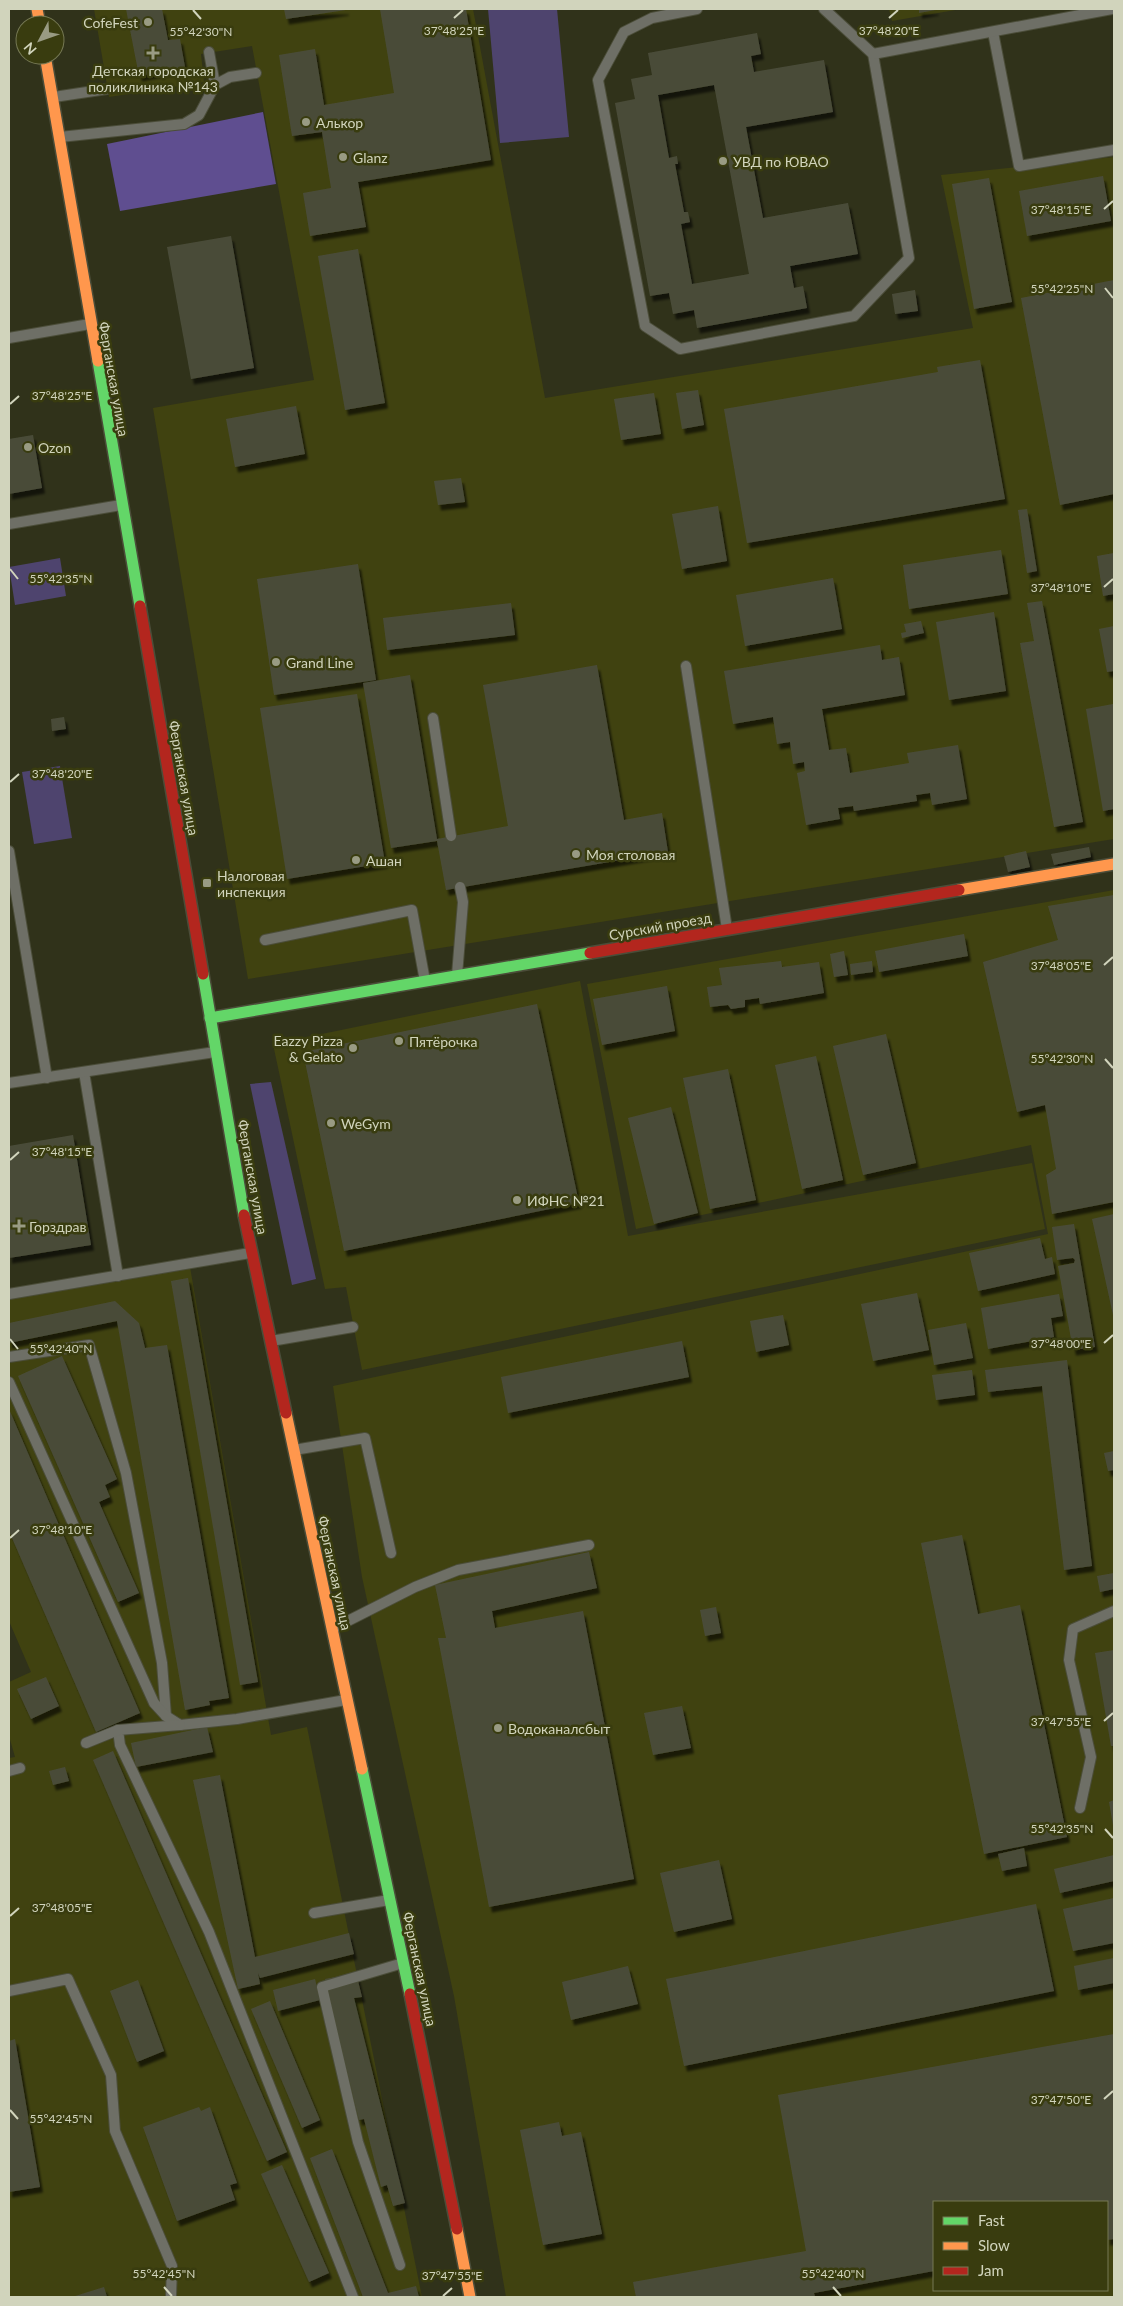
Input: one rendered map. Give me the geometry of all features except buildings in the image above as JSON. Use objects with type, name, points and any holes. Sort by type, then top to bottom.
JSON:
[{"type":"street","name":"Ферганская улица","points":[[47,65],[251,1252],[404,1963],[470,2297]]},
{"type":"street","name":"Сурский проезд","points":[[210,1018],[1114,864]]},
{"type":"lane","points":[[696,9],[652,18],[624,32],[598,80],[645,326],[680,349],[854,316],[909,258],[873,54],[824,9]]},
{"type":"lane","points":[[873,54],[1112,9]]},
{"type":"lane","points":[[993,32],[1019,166],[1114,150]]},
{"type":"lane","points":[[209,52],[215,84]]},
{"type":"lane","points":[[59,137],[184,124],[198,115],[215,84],[230,77],[256,73]]},
{"type":"lane","points":[[52,98],[107,89]]},
{"type":"lane","points":[[9,338],[90,324]]},
{"type":"lane","points":[[9,524],[121,505]]},
{"type":"lane","points":[[686,666],[727,930]]},
{"type":"lane","points":[[433,718],[451,836]]},
{"type":"lane","points":[[9,851],[47,1078]]},
{"type":"lane","points":[[457,976],[462,902],[460,887]]},
{"type":"lane","points":[[265,940],[412,910],[425,982]]},
{"type":"lane","points":[[9,1083],[216,1052]]},
{"type":"lane","points":[[84,1072],[118,1276]]},
{"type":"lane","points":[[9,1294],[251,1252]]},
{"type":"lane","points":[[270,1341],[354,1327]]},
{"type":"lane","points":[[9,1356],[89,1345],[126,1473],[162,1663],[166,1716]]},
{"type":"lane","points":[[9,1382],[154,1703],[166,1716],[180,1725]]},
{"type":"lane","points":[[293,1450],[365,1438],[391,1553]]},
{"type":"lane","points":[[331,1630],[415,1587],[458,1570],[589,1545]]},
{"type":"lane","points":[[1080,1808],[1091,1756],[1069,1660],[1073,1629],[1114,1611]]},
{"type":"lane","points":[[86,1744],[118,1730],[237,1719],[346,1700]]},
{"type":"lane","points":[[118,1730],[120,1745],[209,1932],[353,2297]]},
{"type":"lane","points":[[9,1771],[20,1768]]},
{"type":"lane","points":[[314,1913],[390,1900]]},
{"type":"lane","points":[[400,2265],[358,2142],[322,1987],[404,1963]]},
{"type":"lane","points":[[9,1990],[68,1979],[111,2075],[115,2131],[172,2266],[172,2297]]},
{"type":"shaded area","points":[[94,9],[473,9],[545,398],[973,328],[941,175],[1114,157],[1114,839],[248,979],[153,408],[314,380],[252,46],[201,54],[204,82],[109,97]]},
{"type":"shaded area","points":[[488,9],[557,9],[569,137],[500,143]]},
{"type":"shaded area","points":[[889,9],[961,9],[892,21]]},
{"type":"shaded area","points":[[263,112],[276,184],[120,211],[107,144]]},
{"type":"shaded area","points":[[60,558],[66,596],[15,605],[9,567]]},
{"type":"shaded area","points":[[60,766],[72,838],[34,844],[22,772]]},
{"type":"shaded area","points":[[1114,890],[1114,2297],[506,2297],[454,1996],[362,1577],[333,1386],[1048,1234],[1031,1145],[636,1229],[587,984]]},
{"type":"shaded area","points":[[580,981],[628,1236],[1032,1163],[1045,1229],[362,1370],[346,1287],[325,1289],[273,1044]]},
{"type":"shaded area","points":[[271,1082],[316,1279],[292,1285],[250,1084]]},
{"type":"shaded area","points":[[190,1267],[271,1735],[307,1727],[422,2297],[9,2297],[9,1758],[15,1757],[9,1736],[9,1682],[31,1672],[9,1621],[9,1298]]},
{"type":"traffic: fast","points":[[98,361],[140,606]]},
{"type":"traffic: fast","points":[[210,1018],[590,953]]},
{"type":"traffic: fast","points":[[203,974],[244,1215]]},
{"type":"traffic: fast","points":[[362,1769],[410,1994]]},
{"type":"traffic: slow","points":[[37,9],[38,15]]},
{"type":"traffic: slow","points":[[47,65],[98,361]]},
{"type":"traffic: slow","points":[[959,890],[1114,864]]},
{"type":"traffic: slow","points":[[286,1413],[362,1769]]},
{"type":"traffic: slow","points":[[457,2229],[470,2297]]},
{"type":"traffic: jam","points":[[140,606],[203,974]]},
{"type":"traffic: jam","points":[[590,953],[959,890]]},
{"type":"traffic: jam","points":[[244,1215],[286,1413]]},
{"type":"traffic: jam","points":[[410,1994],[457,2229]]},
{"type":"place","name":"CofeFest","points":[[148,22]]},
{"type":"place","name":"Детская городская поликлиника №143","points":[[153,53]]},
{"type":"place","name":"Алькор","points":[[306,122]]},
{"type":"place","name":"Glanz","points":[[343,157]]},
{"type":"place","name":"УВД по ЮВАО","points":[[723,161]]},
{"type":"place","name":"Ozon","points":[[28,447]]},
{"type":"place","name":"Grand Line","points":[[276,662]]},
{"type":"place","name":"Моя столовая","points":[[576,854]]},
{"type":"place","name":"Ашан","points":[[356,860]]},
{"type":"place","name":"Налоговая инспекция","points":[[207,883]]},
{"type":"place","name":"Пятёрочка","points":[[399,1041]]},
{"type":"place","name":"Eazzy Pizza & Gelato","points":[[353,1048]]},
{"type":"place","name":"WeGym","points":[[331,1123]]},
{"type":"place","name":"ИФНС №21","points":[[517,1200]]},
{"type":"place","name":"Горздрав","points":[[19,1226]]},
{"type":"place","name":"Водоканалсбыт","points":[[498,1728]]}]
